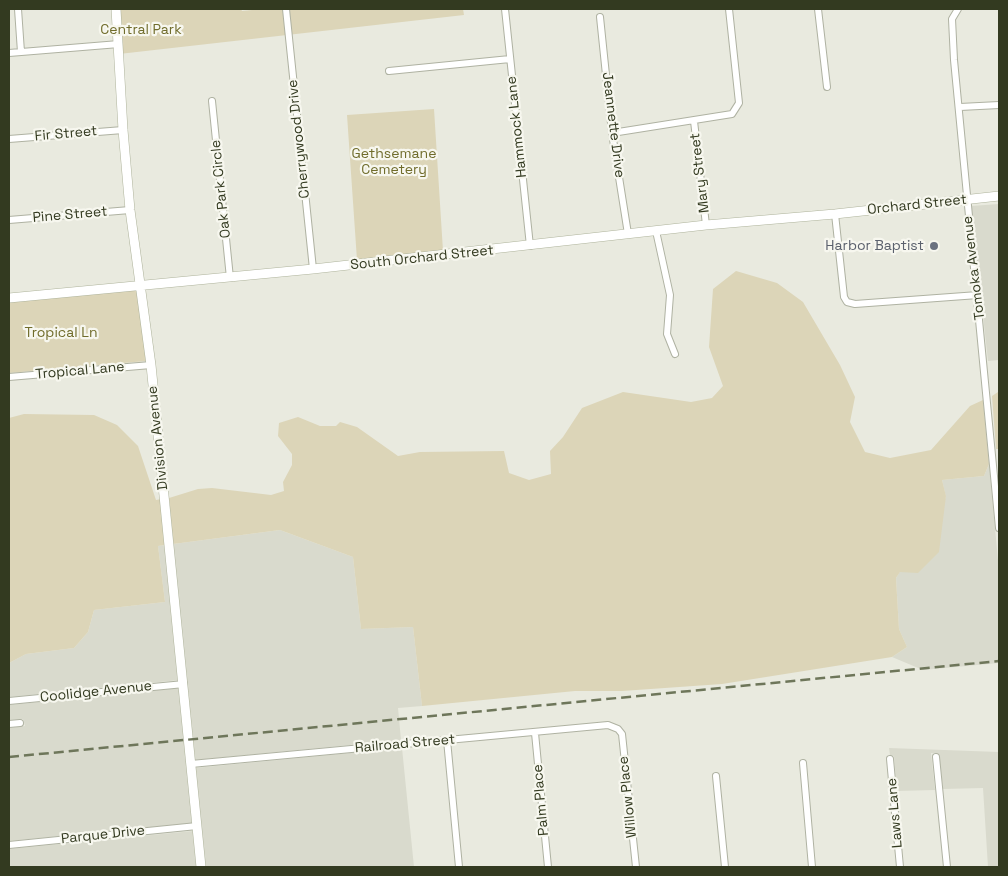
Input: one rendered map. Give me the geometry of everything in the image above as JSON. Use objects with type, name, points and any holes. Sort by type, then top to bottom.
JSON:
[{"type":"street","points":[[18,9],[21,52]]},
{"type":"street","name":"Division Avenue","points":[[116,9],[130,210],[151,364],[201,867]]},
{"type":"street","name":"Cherrywood Drive","points":[[286,9],[313,269]]},
{"type":"street","name":"Hammock Lane","points":[[505,9],[530,246]]},
{"type":"street","points":[[612,133],[732,114],[737,106],[729,9]]},
{"type":"street","points":[[818,9],[827,87]]},
{"type":"street","name":"Tomoka Avenue","points":[[958,9],[952,19],[966,200],[978,295],[999,528]]},
{"type":"street","name":"Jeannette Drive","points":[[600,17],[612,133],[628,234]]},
{"type":"street","points":[[9,53],[119,44]]},
{"type":"street","points":[[389,71],[510,59]]},
{"type":"street","name":"Oak Park Circle","points":[[212,101],[230,278]]},
{"type":"street","points":[[960,106],[999,105]]},
{"type":"street","name":"Mary Street","points":[[694,121],[706,225]]},
{"type":"street","name":"Fir Street","points":[[9,139],[123,130]]},
{"type":"street","name":"Orchard Street","points":[[835,214],[999,196]]},
{"type":"street","name":"Pine Street","points":[[9,220],[130,210]]},
{"type":"street","points":[[835,214],[844,297],[847,302],[855,304],[978,295]]},
{"type":"street","name":"South Orchard Street","points":[[9,298],[230,278],[706,225],[835,214]]},
{"type":"street","points":[[656,231],[670,295],[667,334],[676,354]]},
{"type":"street","name":"Tropical Lane","points":[[9,377],[151,364]]},
{"type":"street","name":"Coolidge Avenue","points":[[9,701],[184,684]]},
{"type":"street","points":[[9,724],[20,723]]},
{"type":"street","name":"Railroad Street","points":[[191,764],[608,725],[618,728]]},
{"type":"street","name":"Willow Place","points":[[618,728],[622,734],[636,867]]},
{"type":"street","name":"Palm Place","points":[[535,733],[548,867]]},
{"type":"street","points":[[447,740],[459,867]]},
{"type":"street","points":[[936,757],[947,867]]},
{"type":"street","name":"Laws Lane","points":[[890,759],[900,867]]},
{"type":"street","points":[[803,763],[812,867]]},
{"type":"street","points":[[716,776],[725,867]]},
{"type":"street","name":"Parque Drive","points":[[9,845],[197,826]]},
{"type":"shaded area","points":[[999,204],[999,360],[988,361],[971,206]]},
{"type":"shaded area","points":[[989,464],[999,571],[999,663],[923,670],[892,657],[907,647],[899,629],[896,578],[946,497],[942,480],[984,476]]},
{"type":"shaded area","points":[[280,530],[353,557],[361,629],[413,627],[422,706],[398,708],[401,740],[195,760],[173,544]]},
{"type":"shaded area","points":[[165,545],[179,680],[9,697],[9,663],[26,654],[74,648],[88,632],[94,610],[165,602],[158,546]]},
{"type":"shaded area","points":[[180,688],[192,823],[9,841],[9,728],[25,726],[23,719],[9,720],[9,705]]},
{"type":"shaded area","points":[[402,748],[414,867],[205,867],[195,768]]},
{"type":"shaded area","points":[[889,748],[999,752],[999,867],[988,867],[983,788],[943,789],[939,754],[931,753],[935,790],[897,791],[894,756],[890,755]]},
{"type":"shaded area","points":[[193,831],[197,867],[9,867],[9,849]]},
{"type":"green space","name":"Central Park","points":[[116,9],[241,9],[242,11],[262,9],[463,9],[464,15],[119,54]]},
{"type":"green space","name":"Gethsemane Cemetery","points":[[434,109],[443,251],[357,260],[347,115]]},
{"type":"green space","points":[[736,271],[777,283],[803,302],[840,365],[855,397],[850,422],[865,452],[890,458],[931,450],[970,406],[983,400],[989,464],[984,476],[942,480],[946,496],[939,552],[918,573],[900,572],[896,578],[899,629],[907,647],[892,657],[722,684],[622,691],[575,691],[422,706],[413,627],[361,629],[353,557],[280,530],[173,544],[169,498],[198,489],[212,488],[271,495],[284,491],[283,482],[292,465],[292,454],[278,436],[279,423],[298,417],[320,426],[336,426],[340,422],[357,427],[398,456],[420,452],[504,451],[509,473],[529,480],[551,474],[550,451],[563,437],[582,408],[623,392],[691,402],[712,398],[723,386],[709,347],[713,289]]},
{"type":"green space","name":"Tropical Ln","points":[[137,290],[146,361],[9,373],[9,302]]},
{"type":"green space","points":[[999,385],[999,449],[996,449],[992,396],[998,392]]},
{"type":"green space","points":[[24,414],[94,415],[117,425],[138,446],[156,500],[161,499],[165,545],[158,546],[165,602],[94,610],[88,632],[74,648],[26,654],[9,663],[9,418]]},
{"type":"railway","points":[[9,757],[999,661]]},
{"type":"place","name":"Harbor Baptist","points":[[934,246]]}]
